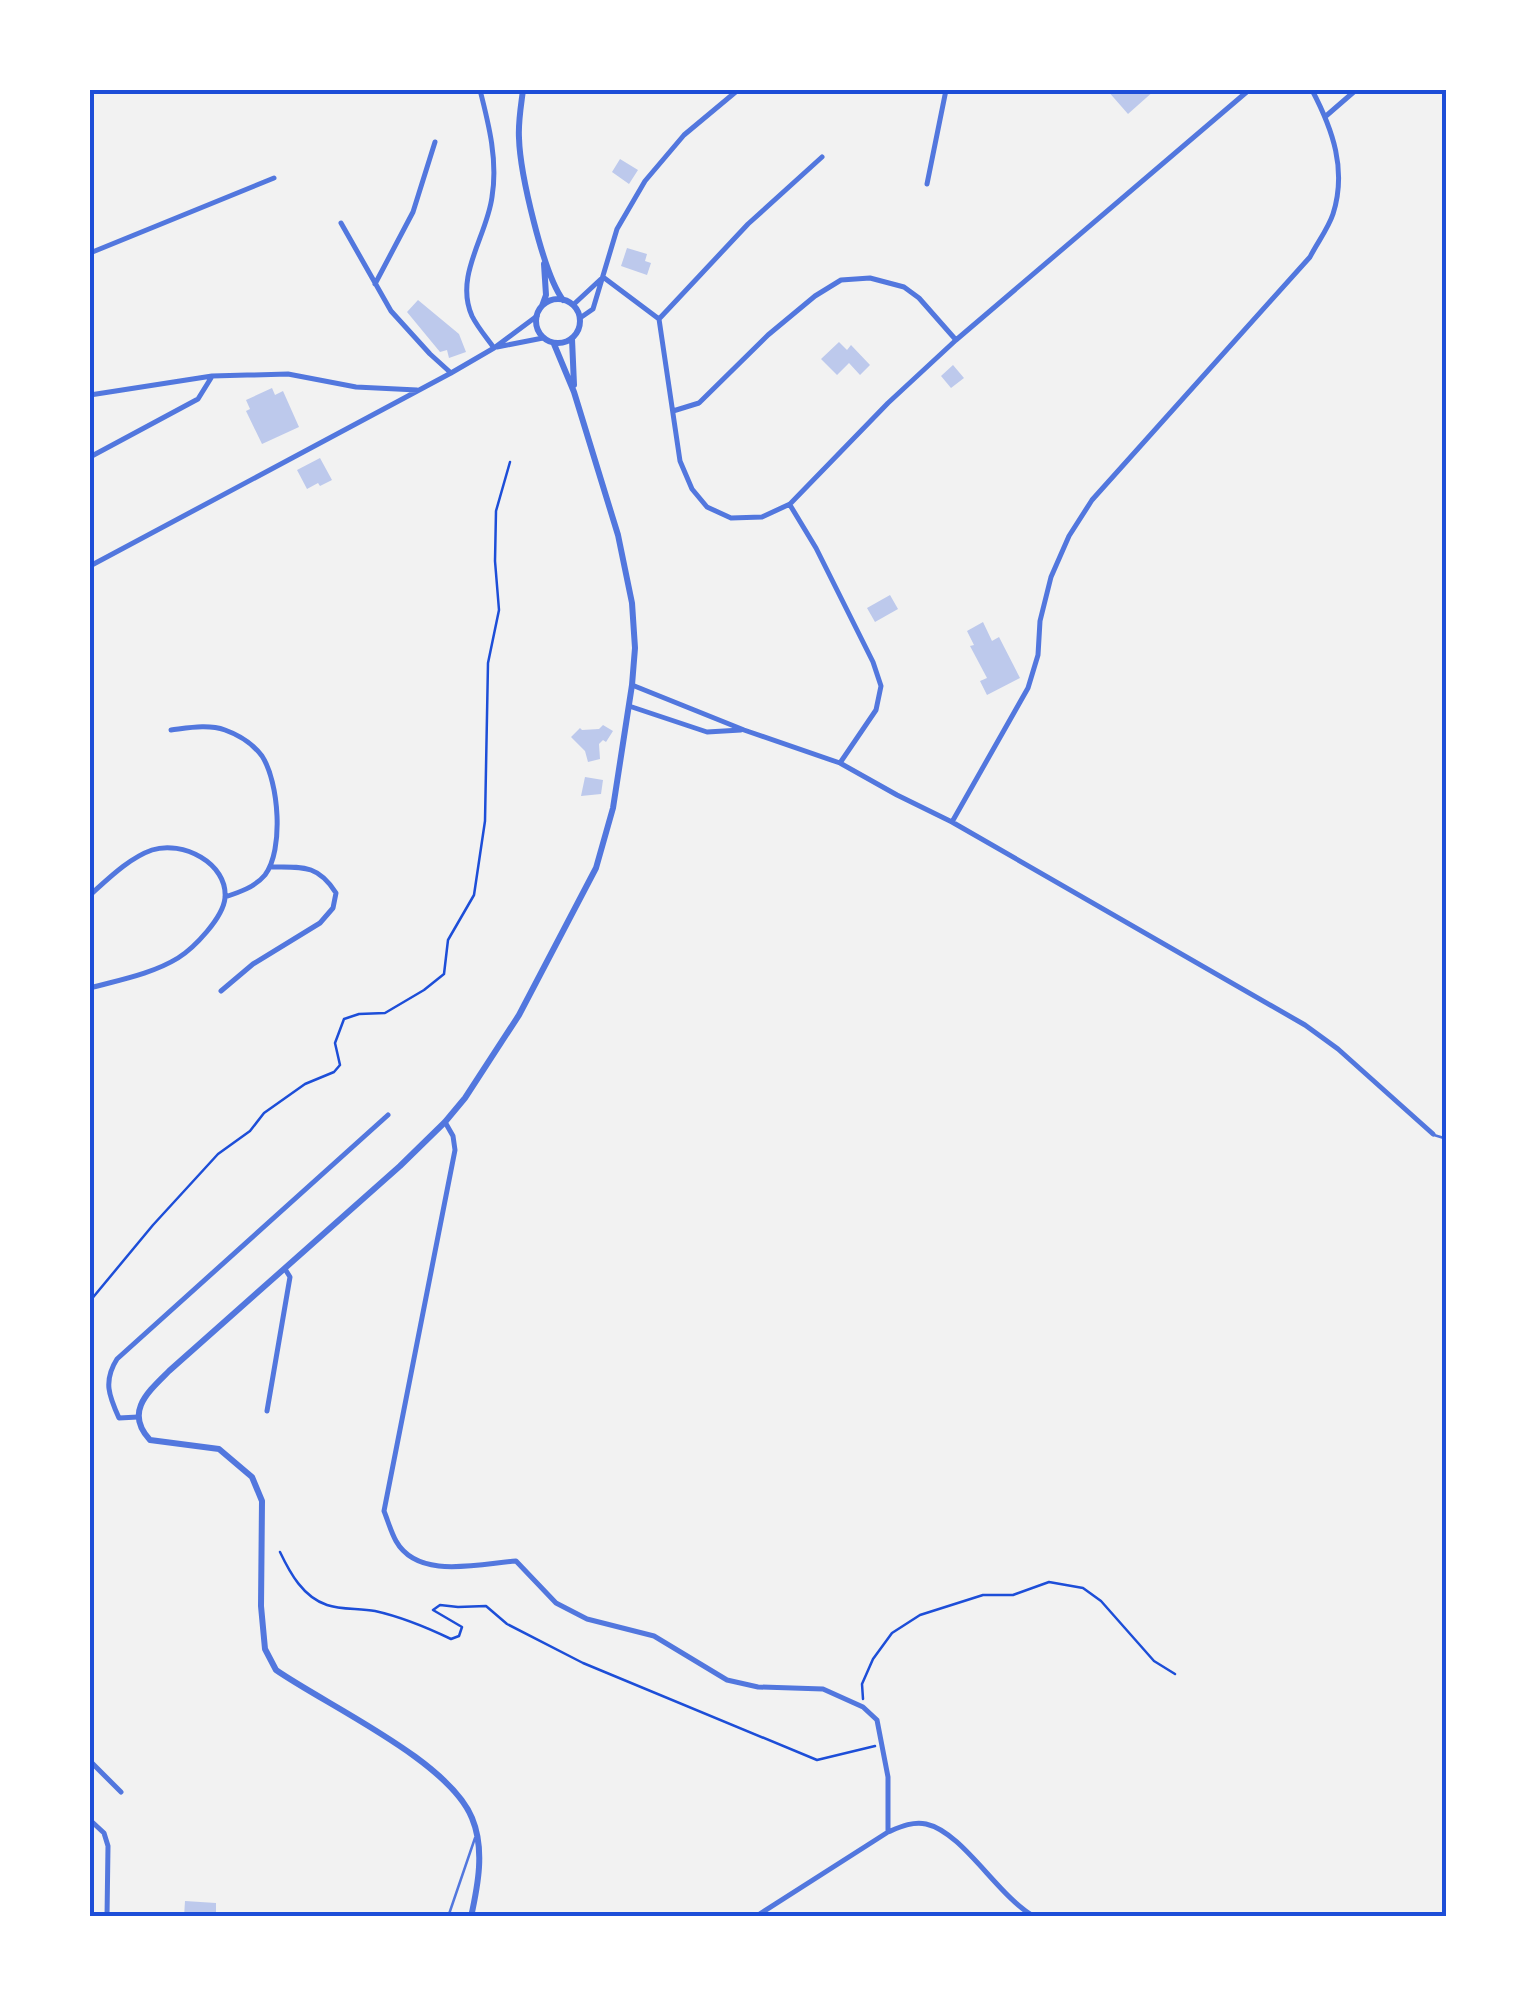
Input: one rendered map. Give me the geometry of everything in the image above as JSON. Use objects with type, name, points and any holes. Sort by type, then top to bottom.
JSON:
[{"type":"street","points":[[480,90],[490,127],[493,194],[466,292],[471,314],[494,348]]},
{"type":"street","points":[[90,566],[451,373],[494,348],[536,316],[546,295],[543,258],[519,139],[523,90]]},
{"type":"street","points":[[580,318],[593,309],[617,230],[645,181],[684,135],[738,90]]},
{"type":"street","points":[[927,184],[946,90]]},
{"type":"street","points":[[603,277],[659,319],[680,461],[692,489],[707,507],[731,518],[762,517],[790,504],[956,340],[1249,90]]},
{"type":"street","points":[[952,822],[1028,688],[1038,656],[1040,622],[1051,577],[1076,524],[1092,500],[1310,257],[1332,218],[1339,187],[1338,156],[1326,116],[1312,90]]},
{"type":"street","points":[[1326,116],[1356,90]]},
{"type":"street","points":[[375,284],[414,212],[435,142]]},
{"type":"street","points":[[659,319],[748,224],[822,157]]},
{"type":"street","points":[[90,253],[274,178]]},
{"type":"street","points":[[342,223],[391,311],[451,373]]},
{"type":"street","points":[[543,258],[562,300]]},
{"type":"street","points":[[574,305],[603,277]]},
{"type":"street","points":[[673,411],[699,403],[768,335],[815,296],[842,280],[870,278],[904,287],[919,298],[956,340]]},
{"type":"street","points":[[536,316],[543,338],[554,344],[572,339],[579,330],[580,318],[574,305],[552,300],[542,306]]},
{"type":"street","points":[[494,348],[543,338]]},
{"type":"street","points":[[572,339],[574,392]]},
{"type":"street","points":[[472,1917],[480,1847],[474,1820],[462,1800],[421,1762],[276,1670],[265,1649],[261,1606],[262,1501],[252,1477],[220,1449],[150,1440],[141,1430],[138,1418],[141,1404],[152,1388],[392,1173],[465,1098],[519,1015],[596,868],[613,808],[630,706],[632,603],[624,561],[574,392],[554,344]]},
{"type":"street","points":[[90,394],[212,376],[288,374],[356,387],[420,390]]},
{"type":"street","points":[[90,456],[198,399],[212,376]]},
{"type":"street","points":[[790,504],[873,662],[881,686],[876,710],[840,763]]},
{"type":"street","points":[[632,685],[840,763],[952,822],[1304,1025],[1338,1048],[1433,1134]]},
{"type":"street","points":[[630,706],[707,732],[744,730]]},
{"type":"street","points":[[171,730],[222,728],[248,742],[261,756],[274,785],[277,830],[270,867],[250,888],[225,897]]},
{"type":"street","points":[[90,895],[138,857],[170,846],[184,848],[208,862],[225,897],[207,931],[177,958],[158,968],[90,988]]},
{"type":"street","points":[[220,991],[253,964],[320,923],[332,908],[336,893],[326,877],[306,868],[270,867]]},
{"type":"street","points":[[138,1418],[119,1418],[111,1400],[107,1386],[117,1359],[388,1115]]},
{"type":"street","points":[[445,1122],[455,1150],[384,1511],[395,1540],[417,1562],[438,1567],[516,1561],[556,1603],[587,1619],[654,1636],[728,1680],[758,1687],[823,1689],[863,1707],[877,1720],[882,1744],[888,1777],[888,1832]]},
{"type":"street","points":[[266,1412],[290,1278],[285,1268]]},
{"type":"street","points":[[90,1762],[120,1792]]},
{"type":"street","points":[[90,1820],[104,1833],[108,1846],[107,1917]]},
{"type":"street","points":[[755,1917],[888,1832],[916,1823],[951,1836],[1014,1902],[1035,1917]]},
{"type":"lane","points":[[1433,1134],[1447,1139]]},
{"type":"lane","points":[[448,1917],[477,1832]]},
{"type":"path","points":[[90,1300],[218,1154],[250,1131],[264,1113],[306,1084],[334,1072],[340,1064],[335,1043],[344,1020],[359,1014],[385,1013],[444,974],[448,940],[474,895],[487,798],[488,663],[499,610],[496,511],[510,462]]},
{"type":"path","points":[[280,1552],[291,1576],[326,1605],[420,1624],[451,1639],[459,1636],[462,1627],[433,1610],[440,1604],[486,1606],[508,1624],[568,1656],[816,1760],[882,1744]]},
{"type":"path","points":[[863,1707],[862,1684],[873,1660],[892,1634],[920,1615],[983,1595],[1012,1594],[1049,1582],[1083,1588],[1101,1601],[1154,1661],[1176,1674]]},
{"type":"building","points":[[1107,90],[1155,90],[1128,114]]},
{"type":"building","points":[[620,159],[638,170],[629,184],[612,172]]},
{"type":"building","points":[[627,248],[647,254],[645,261],[651,263],[647,275],[621,266]]},
{"type":"building","points":[[418,300],[459,334],[466,352],[449,358],[447,350],[440,352],[407,312]]},
{"type":"building","points":[[839,342],[847,350],[851,345],[870,365],[860,375],[849,363],[837,375],[821,359]]},
{"type":"building","points":[[953,365],[964,378],[951,388],[941,376]]},
{"type":"building","points":[[272,388],[275,395],[283,391],[299,427],[262,444],[246,411],[250,409],[246,400]]},
{"type":"building","points":[[320,458],[332,480],[307,489],[297,470]]},
{"type":"building","points":[[890,595],[898,609],[875,622],[867,608]]},
{"type":"building","points":[[983,622],[992,641],[999,637],[1020,678],[987,695],[980,681],[987,678],[970,646],[974,645],[967,631]]},
{"type":"building","points":[[603,725],[613,731],[606,742],[599,744],[600,759],[588,762],[585,751],[571,737],[580,728],[599,729]]},
{"type":"building","points":[[585,777],[603,780],[601,794],[581,796]]},
{"type":"building","points":[[185,1901],[216,1903],[216,1917],[184,1917]]}]
